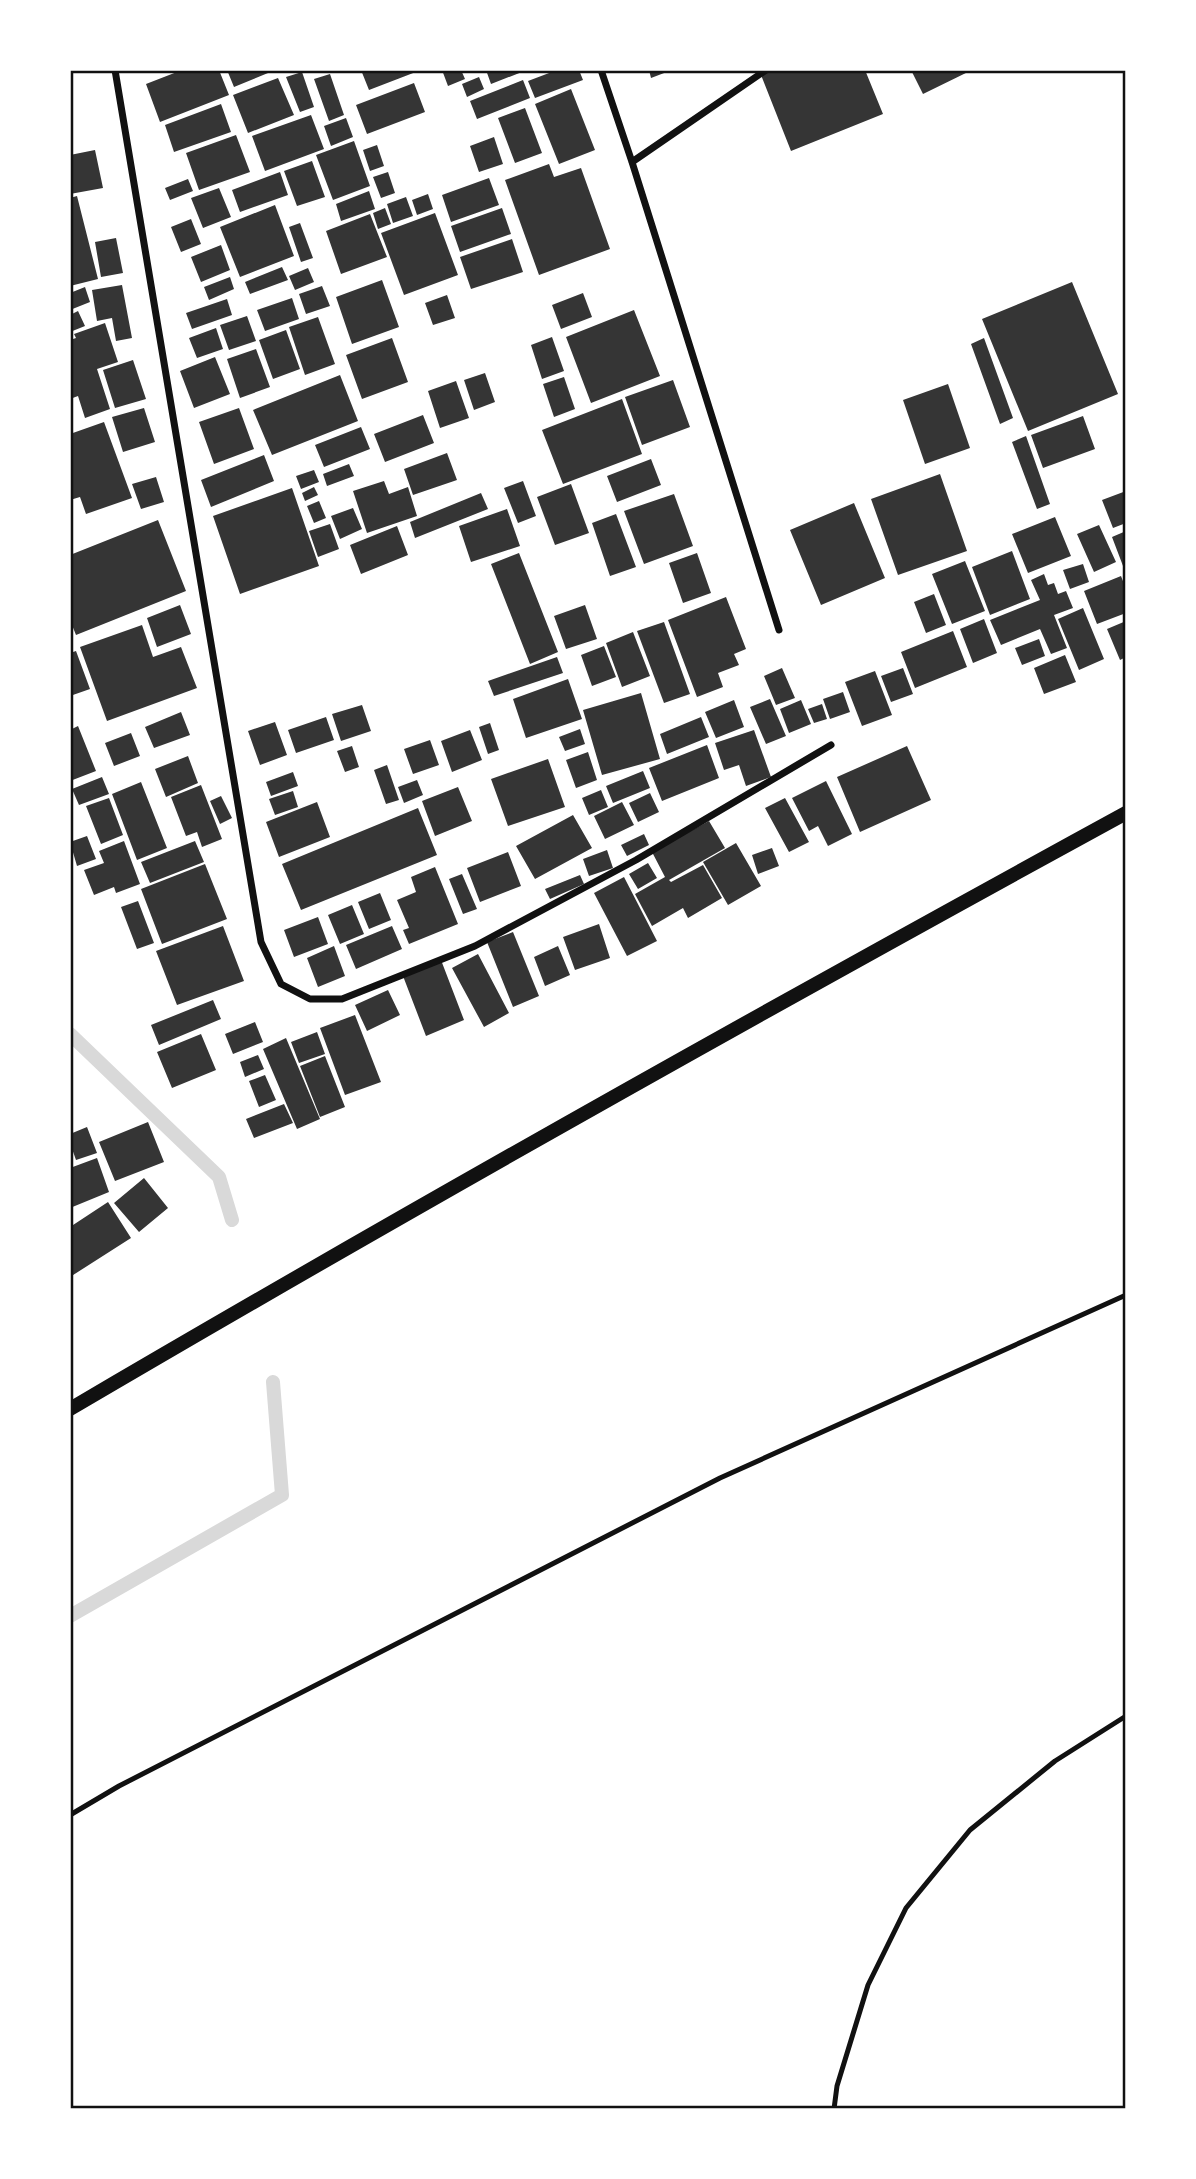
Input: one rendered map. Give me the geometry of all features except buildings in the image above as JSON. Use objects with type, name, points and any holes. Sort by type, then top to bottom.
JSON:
[{"type":"main road","points":[[70,1409],[814,983],[1126,813]]},
{"type":"street","points":[[115,70],[261,942],[281,984],[310,999],[342,999],[475,946],[635,860],[831,745]]},
{"type":"street","points":[[601,70],[779,630]]},
{"type":"street","points":[[632,162],[766,70]]},
{"type":"lane","points":[[70,1815],[119,1786],[720,1478],[1126,1295]]},
{"type":"lane","points":[[834,2109],[837,2086],[868,1985],[906,1908],[970,1830],[1055,1761],[1126,1716]]},
{"type":"waterway","points":[[70,1034],[219,1177],[232,1220]]},
{"type":"waterway","points":[[70,1616],[282,1495],[273,1382]]}]
